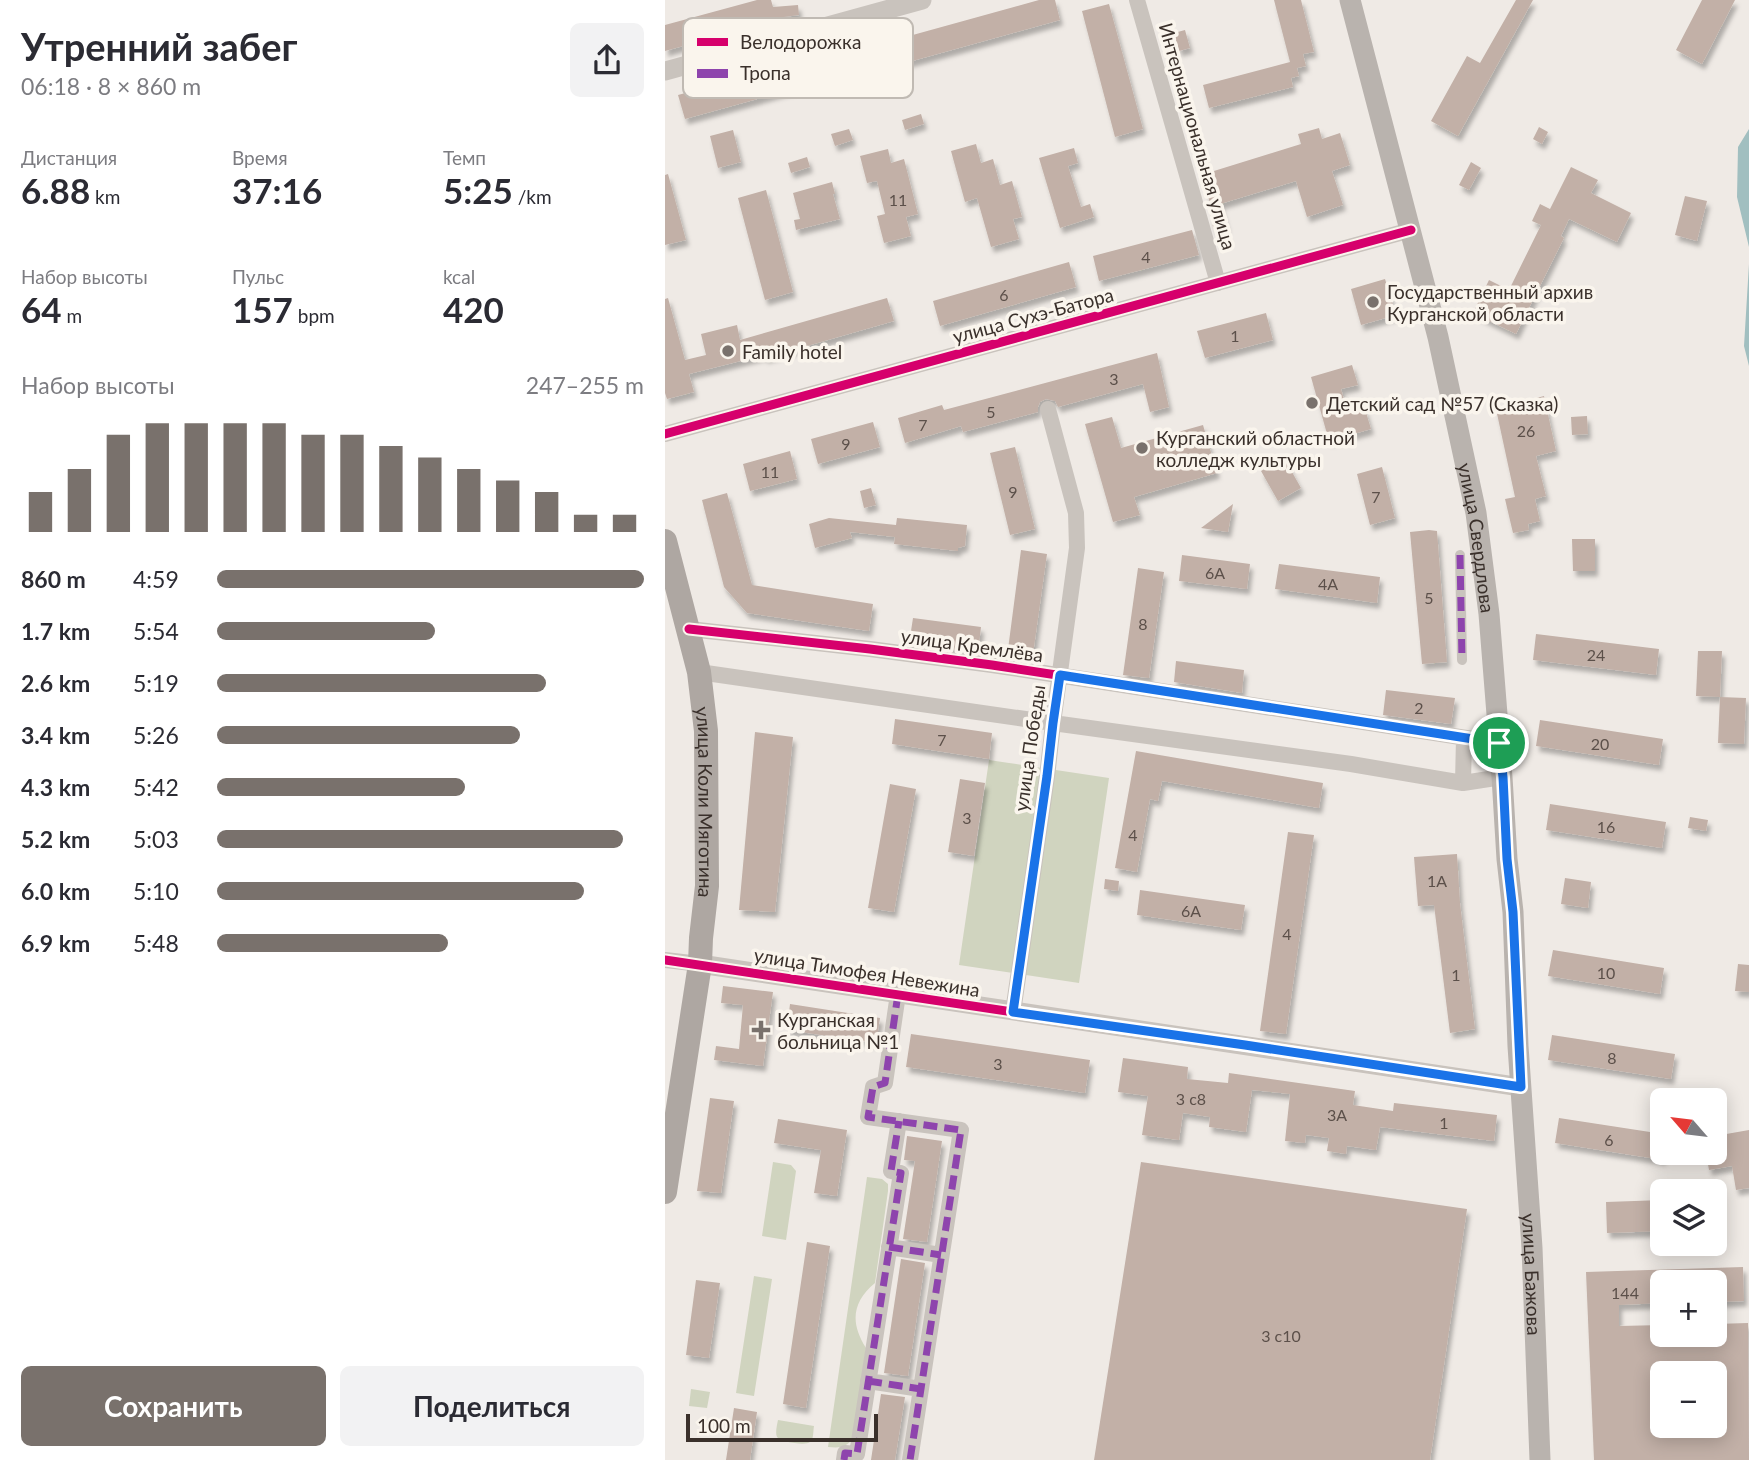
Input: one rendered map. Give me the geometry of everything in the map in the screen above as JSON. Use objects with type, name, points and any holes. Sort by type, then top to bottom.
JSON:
[{"type":"main road","name":"улица Свердлова","points":[[1350,0],[1439,337],[1476,513],[1489,614],[1503,777],[1513,912],[1521,1087]]},
{"type":"main road","name":"улица Коли Мяготина","points":[[665,541],[699,672],[706,731],[707,797],[707,886],[700,964],[665,1192]]},
{"type":"main road","name":"улица Бажова","points":[[1521,1087],[1532,1248],[1540,1460]]},
{"type":"street","points":[[857,18],[922,0]]},
{"type":"street","name":"Интернациональная улица","points":[[1137,0],[1218,283]]},
{"type":"street","points":[[665,71],[683,66]]},
{"type":"street","name":"улица Сухэ-Батора","points":[[665,435],[1411,230]]},
{"type":"street","name":"улица Победы","points":[[1013,1012],[1077,548],[1076,513],[1048,409]]},
{"type":"street","points":[[1460,555],[1462,660]]},
{"type":"street","name":"улица Кремлёва","points":[[689,629],[870,649],[1060,675],[1499,743]]},
{"type":"street","points":[[699,672],[1351,764],[1464,783],[1503,777]]},
{"type":"street","points":[[1464,738],[1464,783]]},
{"type":"street","name":"улица Тимофея Невежина","points":[[665,960],[1521,1087]]},
{"type":"street","points":[[898,994],[885,1083],[873,1087],[868,1117],[961,1130],[910,1460]]},
{"type":"street","points":[[843,1460],[845,1453],[857,1454],[901,1172],[891,1171],[899,1121]]},
{"type":"street","points":[[889,1247],[941,1255]]},
{"type":"street","points":[[868,1381],[921,1389]]},
{"type":"green space","points":[[989,760],[1109,778],[1079,983],[959,965]]},
{"type":"green space","points":[[773,1162],[791,1165],[796,1171],[786,1240],[762,1236]]},
{"type":"green space","points":[[867,1177],[882,1179],[888,1184],[888,1191],[875,1283],[867,1290],[856,1313],[857,1330],[866,1348],[853,1438],[842,1447],[828,1447]]},
{"type":"green space","points":[[754,1276],[772,1279],[754,1396],[736,1393]]},
{"type":"green space","points":[[691,1389],[710,1392],[707,1408],[689,1406]]},
{"type":"green space","points":[[778,1420],[814,1426],[811,1441],[799,1443],[779,1439],[776,1433]]},
{"type":"water","points":[[1749,129],[1749,247],[1737,197],[1738,147]]},
{"type":"water","points":[[1749,264],[1749,366],[1744,346]]},
{"type":"building","points":[[757,0],[771,0],[773,7],[798,5],[799,15],[776,18],[691,18]]},
{"type":"building","points":[[1039,0],[1055,0],[1060,20],[913,61],[913,35]]},
{"type":"building","points":[[1274,0],[1301,0],[1314,52],[1303,54],[1306,66],[1297,68],[1299,76],[1291,78],[1293,87],[1209,108],[1203,85],[1290,62]]},
{"type":"building","points":[[1516,0],[1533,0],[1458,136],[1431,121],[1467,56],[1480,63]]},
{"type":"building","points":[[1702,0],[1735,0],[1702,64],[1676,50]]},
{"type":"building","points":[[1109,4],[1143,129],[1115,137],[1082,11]]},
{"type":"building","points":[[683,20],[683,46],[665,51],[665,25]]},
{"type":"building","points":[[1185,30],[1190,48],[1179,51],[1174,33]]},
{"type":"building","points":[[683,94],[683,98],[760,98],[685,119],[678,95]]},
{"type":"building","points":[[921,114],[924,124],[905,130],[902,120]]},
{"type":"building","points":[[1539,127],[1548,132],[1542,144],[1533,139]]},
{"type":"building","points":[[1319,128],[1322,139],[1340,133],[1350,165],[1332,171],[1343,205],[1307,217],[1296,181],[1220,204],[1227,228],[1214,230],[1210,216],[1214,215],[1201,175],[1301,144],[1298,134]]},
{"type":"building","points":[[849,129],[853,140],[835,146],[831,134]]},
{"type":"building","points":[[733,130],[741,162],[718,168],[710,136]]},
{"type":"building","points":[[976,144],[981,163],[993,159],[1000,185],[1012,181],[1022,217],[1013,219],[1019,239],[991,247],[977,198],[965,202],[951,151]]},
{"type":"building","points":[[1074,148],[1078,163],[1068,166],[1081,207],[1090,204],[1094,217],[1060,228],[1039,158]]},
{"type":"building","points":[[888,149],[891,163],[904,159],[918,214],[906,217],[911,236],[884,243],[877,216],[885,214],[877,181],[867,183],[860,156]]},
{"type":"building","points":[[807,157],[810,167],[791,173],[788,163]]},
{"type":"building","points":[[1471,162],[1481,168],[1469,190],[1459,185]]},
{"type":"building","points":[[1571,167],[1598,180],[1591,193],[1631,213],[1617,242],[1569,219],[1561,236],[1564,238],[1516,334],[1473,313],[1489,280],[1509,290],[1541,225],[1532,221],[1540,204],[1550,209]]},
{"type":"building","points":[[668,174],[686,240],[665,245],[665,175]]},
{"type":"building","points":[[832,182],[840,219],[796,230],[794,220],[800,219],[793,193]]},
{"type":"building","points":[[766,190],[793,292],[765,300],[738,198]]},
{"type":"building","points":[[1685,196],[1707,201],[1697,241],[1675,235]]},
{"type":"building","points":[[1192,230],[1199,255],[1099,281],[1093,256]]},
{"type":"building","points":[[1069,262],[1076,287],[940,326],[933,301]]},
{"type":"building","points":[[1385,279],[1396,315],[1361,325],[1351,289]]},
{"type":"building","points":[[668,298],[685,360],[706,355],[701,334],[737,325],[740,340],[887,298],[894,321],[765,358],[764,355],[689,374],[694,392],[667,399],[665,299]]},
{"type":"building","points":[[1266,313],[1273,340],[1205,358],[1197,331]]},
{"type":"building","points":[[1157,353],[1169,407],[1150,412],[1143,384],[1058,407],[1055,401],[1046,399],[1040,402],[1038,412],[963,432],[961,426],[905,443],[898,418],[942,405],[944,410]]},
{"type":"building","points":[[1352,365],[1358,385],[1341,389],[1348,413],[1365,409],[1371,429],[1329,441],[1311,377]]},
{"type":"building","points":[[1544,396],[1556,451],[1536,456],[1546,496],[1535,499],[1540,521],[1528,524],[1529,530],[1513,533],[1505,499],[1515,497],[1496,409]]},
{"type":"building","points":[[1587,416],[1588,434],[1572,435],[1571,417]]},
{"type":"building","points":[[1112,417],[1121,448],[1203,425],[1217,473],[1134,497],[1140,515],[1113,522],[1085,424]]},
{"type":"building","points":[[873,422],[880,447],[818,464],[811,439]]},
{"type":"building","points":[[1015,447],[1035,529],[1010,535],[990,453]]},
{"type":"building","points":[[790,451],[797,479],[750,491],[743,464]]},
{"type":"building","points":[[1284,458],[1301,488],[1278,501],[1261,471]]},
{"type":"building","points":[[1382,467],[1395,518],[1370,525],[1357,474]]},
{"type":"building","points":[[871,488],[876,505],[864,508],[860,491]]},
{"type":"building","points":[[727,493],[752,585],[873,604],[869,631],[747,613],[724,587],[702,500]]},
{"type":"building","points":[[1233,504],[1228,532],[1201,528]]},
{"type":"building","points":[[829,518],[896,525],[897,518],[967,525],[965,546],[958,548],[958,551],[894,544],[895,537],[850,532],[852,538],[815,548],[809,524]]},
{"type":"building","points":[[1437,531],[1447,662],[1422,664],[1410,532]]},
{"type":"building","points":[[1572,539],[1595,539],[1595,571],[1573,571]]},
{"type":"building","points":[[1021,550],[1047,554],[1032,661],[1007,657]]},
{"type":"building","points":[[1182,555],[1250,564],[1247,589],[1179,581]]},
{"type":"building","points":[[1279,564],[1380,577],[1377,603],[1275,589]]},
{"type":"building","points":[[1138,568],[1164,572],[1149,678],[1123,675]]},
{"type":"building","points":[[913,618],[981,627],[978,653],[909,644]]},
{"type":"building","points":[[1536,634],[1659,649],[1656,675],[1533,660]]},
{"type":"building","points":[[1698,651],[1722,651],[1720,697],[1696,696]]},
{"type":"building","points":[[1176,661],[1244,670],[1242,693],[1174,682]]},
{"type":"building","points":[[1386,690],[1455,698],[1451,724],[1383,715]]},
{"type":"building","points":[[1720,697],[1746,698],[1744,744],[1718,743]]},
{"type":"building","points":[[895,719],[992,733],[989,759],[892,744]]},
{"type":"building","points":[[1540,720],[1663,739],[1659,765],[1536,746]]},
{"type":"building","points":[[755,732],[793,737],[775,912],[739,910]]},
{"type":"building","points":[[1136,751],[1323,783],[1319,808],[1162,781],[1158,801],[1150,799],[1137,872],[1115,868]]},
{"type":"building","points":[[960,779],[985,783],[974,856],[948,852]]},
{"type":"building","points":[[890,784],[916,789],[894,912],[868,908]]},
{"type":"building","points":[[1550,804],[1666,822],[1662,848],[1546,830]]},
{"type":"building","points":[[1690,817],[1708,820],[1706,831],[1688,828]]},
{"type":"building","points":[[1288,832],[1314,835],[1286,1034],[1260,1031]]},
{"type":"building","points":[[1457,854],[1475,1029],[1450,1033],[1434,905],[1418,906],[1414,857]]},
{"type":"building","points":[[1565,878],[1591,882],[1588,908],[1561,904]]},
{"type":"building","points":[[1105,879],[1119,881],[1118,891],[1104,889]]},
{"type":"building","points":[[1140,890],[1245,905],[1241,930],[1137,915]]},
{"type":"building","points":[[1553,950],[1664,968],[1660,994],[1548,976]]},
{"type":"building","points":[[1738,964],[1749,965],[1749,992],[1735,991]]},
{"type":"building","points":[[723,986],[773,992],[763,1066],[714,1060],[716,1046],[739,1049],[743,1005],[721,1003]]},
{"type":"building","points":[[790,1004],[880,1018],[876,1043],[787,1030]]},
{"type":"building","points":[[911,1034],[1090,1060],[1085,1093],[906,1067]]},
{"type":"building","points":[[1552,1035],[1675,1054],[1671,1079],[1548,1060]]},
{"type":"building","points":[[1123,1058],[1188,1067],[1187,1079],[1228,1083],[1229,1073],[1355,1091],[1353,1105],[1393,1111],[1394,1103],[1497,1115],[1494,1141],[1380,1127],[1376,1150],[1347,1146],[1346,1154],[1327,1151],[1329,1138],[1306,1135],[1305,1143],[1285,1141],[1290,1094],[1252,1090],[1246,1132],[1209,1127],[1210,1117],[1183,1113],[1179,1140],[1142,1135],[1148,1096],[1118,1092]]},
{"type":"building","points":[[710,1098],[734,1101],[721,1193],[697,1191]]},
{"type":"building","points":[[1559,1118],[1650,1132],[1650,1158],[1555,1143]]},
{"type":"building","points":[[778,1119],[847,1130],[837,1196],[814,1193],[821,1150],[774,1143]]},
{"type":"building","points":[[1749,1130],[1749,1188],[1736,1190],[1732,1166],[1709,1170],[1708,1166],[1727,1166],[1727,1134]]},
{"type":"building","points":[[907,1136],[942,1141],[927,1242],[903,1239],[915,1161],[904,1160]]},
{"type":"building","points":[[1141,1162],[1467,1209],[1430,1460],[1094,1460]]},
{"type":"building","points":[[1650,1200],[1650,1231],[1607,1233],[1606,1202]]},
{"type":"building","points":[[807,1242],[830,1246],[806,1408],[783,1404]]},
{"type":"building","points":[[901,1259],[925,1263],[908,1376],[884,1373]]},
{"type":"building","points":[[1743,1267],[1744,1301],[1727,1302],[1727,1270],[1650,1270],[1650,1304],[1619,1305],[1619,1326],[1650,1325],[1650,1347],[1727,1347],[1727,1324],[1748,1323],[1749,1460],[1594,1460],[1586,1272]]},
{"type":"building","points":[[696,1280],[720,1283],[709,1358],[686,1355]]},
{"type":"building","points":[[881,1394],[905,1397],[895,1460],[871,1460]]},
{"type":"building","points":[[734,1408],[757,1412],[750,1460],[726,1460]]},
{"type":"marked path","points":[[1460,555],[1462,660]]},
{"type":"marked path","points":[[898,994],[885,1083],[873,1087],[868,1117],[961,1130],[910,1460]]},
{"type":"marked path","points":[[844,1460],[845,1453],[857,1454],[901,1173],[891,1171],[899,1121]]},
{"type":"marked path","points":[[889,1247],[941,1255]]},
{"type":"marked path","points":[[868,1381],[921,1389]]},
{"type":"cycle path","points":[[665,434],[1411,230]]},
{"type":"cycle path","points":[[689,629],[992,665],[1499,743]]},
{"type":"cycle path","points":[[665,960],[1521,1087]]},
{"type":"place","name":"Государственный архив Курганской области","points":[[1373,302]]},
{"type":"place","name":"Family hotel","points":[[728,351]]},
{"type":"place","name":"Детский сад №57 (Сказка)","points":[[1312,403]]},
{"type":"place","name":"Курганский областной колледж культуры","points":[[1142,448]]},
{"type":"place","name":"Курганская больница №1","points":[[761,1030]]},
{"type":"route","points":[[1060,675],[1499,743],[1513,912],[1521,1087],[1013,1012],[1060,675]]}]
